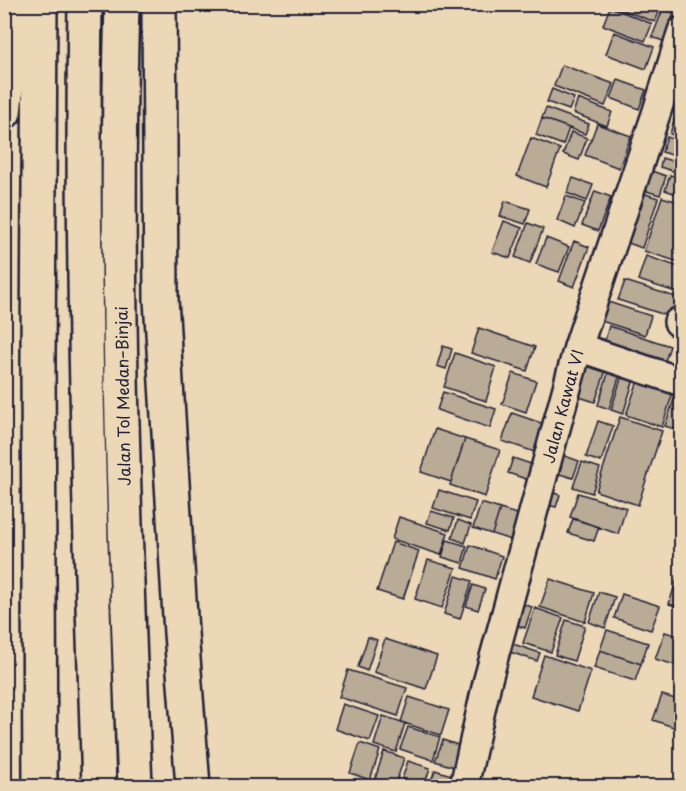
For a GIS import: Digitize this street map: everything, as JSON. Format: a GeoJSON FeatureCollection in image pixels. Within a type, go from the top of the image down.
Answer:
{"type":"FeatureCollection","features":[{"type":"Feature","properties":{"kind":"highway"},"geometry":{"type":"LineString","coordinates":[[4,112],[16,4]]}},
{"type":"Feature","properties":{"kind":"highway"},"geometry":{"type":"LineString","coordinates":[[40,4],[38,266],[40,786]]}},
{"type":"Feature","properties":{"kind":"highway"},"geometry":{"type":"LineString","coordinates":[[85,4],[83,132],[86,405],[99,786]]}},
{"type":"Feature","properties":{"kind":"highway","name":"Jalan Tol Medan–Binjai"},"geometry":{"type":"LineString","coordinates":[[122,4],[119,107],[119,304],[135,786]]}},
{"type":"Feature","properties":{"kind":"highway"},"geometry":{"type":"LineString","coordinates":[[159,4],[161,299],[181,633],[195,786]]}},
{"type":"Feature","properties":{"kind":"street","name":"Jalan Kawat VI"},"geometry":{"type":"LineString","coordinates":[[464,786],[487,683],[578,346],[657,111],[681,31]]}},
{"type":"Feature","properties":{"kind":"street"},"geometry":{"type":"LineString","coordinates":[[578,346],[681,382]]}},
{"type":"Feature","properties":{"kind":"building"},"geometry":{"type":"Polygon","coordinates":[[[613,4],[653,4],[661,7],[655,22],[612,6],[613,4]]]}},
{"type":"Feature","properties":{"kind":"building"},"geometry":{"type":"Polygon","coordinates":[[[610,7],[652,24],[645,41],[603,25],[610,7]]]}},
{"type":"Feature","properties":{"kind":"building"},"geometry":{"type":"Polygon","coordinates":[[[663,9],[674,13],[663,41],[652,37],[663,9]]]}},
{"type":"Feature","properties":{"kind":"building"},"geometry":{"type":"Polygon","coordinates":[[[614,32],[654,47],[646,69],[606,54],[614,32]]]}},
{"type":"Feature","properties":{"kind":"building"},"geometry":{"type":"Polygon","coordinates":[[[562,65],[614,84],[605,106],[554,86],[562,65]]]}},
{"type":"Feature","properties":{"kind":"building"},"geometry":{"type":"Polygon","coordinates":[[[618,80],[646,90],[639,109],[611,98],[618,80]]]}},
{"type":"Feature","properties":{"kind":"building"},"geometry":{"type":"Polygon","coordinates":[[[679,87],[682,88],[682,115],[672,112],[679,87]]]}},
{"type":"Feature","properties":{"kind":"building"},"geometry":{"type":"Polygon","coordinates":[[[552,89],[574,98],[569,110],[547,102],[552,89]]]}},
{"type":"Feature","properties":{"kind":"building"},"geometry":{"type":"Polygon","coordinates":[[[578,99],[612,112],[607,126],[573,113],[578,99]]]}},
{"type":"Feature","properties":{"kind":"building"},"geometry":{"type":"Polygon","coordinates":[[[546,108],[589,124],[585,134],[542,118],[546,108]]]}},
{"type":"Feature","properties":{"kind":"building"},"geometry":{"type":"Polygon","coordinates":[[[675,116],[682,118],[682,138],[670,134],[675,116]]]}},
{"type":"Feature","properties":{"kind":"building"},"geometry":{"type":"Polygon","coordinates":[[[542,118],[569,128],[563,145],[536,135],[542,118]]]}},
{"type":"Feature","properties":{"kind":"building"},"geometry":{"type":"Polygon","coordinates":[[[597,124],[631,136],[619,168],[585,155],[597,124]]]}},
{"type":"Feature","properties":{"kind":"building"},"geometry":{"type":"Polygon","coordinates":[[[571,132],[587,138],[579,160],[563,154],[571,132]]]}},
{"type":"Feature","properties":{"kind":"building"},"geometry":{"type":"Polygon","coordinates":[[[667,137],[682,142],[682,158],[662,152],[667,137]]]}},
{"type":"Feature","properties":{"kind":"building"},"geometry":{"type":"Polygon","coordinates":[[[531,138],[560,149],[546,187],[517,176],[531,138]]]}},
{"type":"Feature","properties":{"kind":"building"},"geometry":{"type":"Polygon","coordinates":[[[662,158],[682,164],[682,174],[660,167],[662,158]]]}},
{"type":"Feature","properties":{"kind":"building"},"geometry":{"type":"Polygon","coordinates":[[[643,168],[666,176],[660,195],[636,188],[643,168]]]}},
{"type":"Feature","properties":{"kind":"building"},"geometry":{"type":"Polygon","coordinates":[[[670,175],[682,178],[682,196],[665,190],[670,175]]]}},
{"type":"Feature","properties":{"kind":"building"},"geometry":{"type":"Polygon","coordinates":[[[573,178],[593,185],[587,201],[567,193],[573,178]]]}},
{"type":"Feature","properties":{"kind":"building"},"geometry":{"type":"Polygon","coordinates":[[[595,191],[611,197],[598,231],[582,225],[595,191]]]}},
{"type":"Feature","properties":{"kind":"building"},"geometry":{"type":"Polygon","coordinates":[[[636,191],[658,198],[642,248],[620,240],[636,191]]]}},
{"type":"Feature","properties":{"kind":"building"},"geometry":{"type":"Polygon","coordinates":[[[566,196],[585,203],[575,228],[557,220],[566,196]]]}},
{"type":"Feature","properties":{"kind":"building"},"geometry":{"type":"Polygon","coordinates":[[[662,197],[682,203],[682,263],[644,251],[662,197]]]}},
{"type":"Feature","properties":{"kind":"building"},"geometry":{"type":"Polygon","coordinates":[[[505,201],[530,209],[525,224],[500,216],[505,201]]]}},
{"type":"Feature","properties":{"kind":"building"},"geometry":{"type":"Polygon","coordinates":[[[504,221],[522,228],[510,258],[492,252],[504,221]]]}},
{"type":"Feature","properties":{"kind":"building"},"geometry":{"type":"Polygon","coordinates":[[[528,223],[543,229],[530,263],[515,257],[528,223]]]}},
{"type":"Feature","properties":{"kind":"building"},"geometry":{"type":"Polygon","coordinates":[[[546,238],[569,247],[559,272],[536,264],[546,238]]]}},
{"type":"Feature","properties":{"kind":"building"},"geometry":{"type":"Polygon","coordinates":[[[574,241],[589,247],[574,287],[559,281],[574,241]]]}},
{"type":"Feature","properties":{"kind":"building"},"geometry":{"type":"Polygon","coordinates":[[[646,256],[682,268],[682,294],[638,280],[646,256]]]}},
{"type":"Feature","properties":{"kind":"building"},"geometry":{"type":"Polygon","coordinates":[[[625,281],[682,299],[682,310],[678,319],[618,300],[625,281]]]}},
{"type":"Feature","properties":{"kind":"building"},"geometry":{"type":"Polygon","coordinates":[[[599,299],[651,316],[645,335],[592,318],[599,299]]]}},
{"type":"Feature","properties":{"kind":"building"},"geometry":{"type":"Polygon","coordinates":[[[609,326],[670,346],[662,370],[602,350],[609,326]]]}},
{"type":"Feature","properties":{"kind":"building"},"geometry":{"type":"Polygon","coordinates":[[[479,328],[535,347],[527,371],[471,353],[479,328]]]}},
{"type":"Feature","properties":{"kind":"building"},"geometry":{"type":"Polygon","coordinates":[[[682,331],[682,377],[668,372],[682,331]]]}},
{"type":"Feature","properties":{"kind":"building"},"geometry":{"type":"Polygon","coordinates":[[[443,346],[452,349],[446,369],[437,366],[443,346]]]}},
{"type":"Feature","properties":{"kind":"building"},"geometry":{"type":"Polygon","coordinates":[[[455,353],[496,367],[486,401],[444,387],[455,353]]]}},
{"type":"Feature","properties":{"kind":"building"},"geometry":{"type":"Polygon","coordinates":[[[581,359],[607,367],[595,402],[570,394],[581,359]]]}},
{"type":"Feature","properties":{"kind":"building"},"geometry":{"type":"Polygon","coordinates":[[[611,364],[622,368],[609,409],[598,405],[611,364]]]}},
{"type":"Feature","properties":{"kind":"building"},"geometry":{"type":"Polygon","coordinates":[[[624,369],[636,373],[623,414],[611,410],[624,369]]]}},
{"type":"Feature","properties":{"kind":"building"},"geometry":{"type":"Polygon","coordinates":[[[513,373],[536,381],[526,412],[502,404],[513,373]]]}},
{"type":"Feature","properties":{"kind":"building"},"geometry":{"type":"Polygon","coordinates":[[[640,375],[675,386],[662,427],[626,415],[640,375]]]}},
{"type":"Feature","properties":{"kind":"building"},"geometry":{"type":"Polygon","coordinates":[[[443,392],[496,409],[490,428],[437,410],[443,392]]]}},
{"type":"Feature","properties":{"kind":"building"},"geometry":{"type":"Polygon","coordinates":[[[676,393],[682,394],[681,431],[665,426],[676,393]]]}},
{"type":"Feature","properties":{"kind":"building"},"geometry":{"type":"Polygon","coordinates":[[[512,413],[544,424],[535,452],[502,441],[512,413]]]}},
{"type":"Feature","properties":{"kind":"building"},"geometry":{"type":"Polygon","coordinates":[[[620,417],[662,431],[638,505],[596,491],[620,417]]]}},
{"type":"Feature","properties":{"kind":"building"},"geometry":{"type":"Polygon","coordinates":[[[598,421],[613,426],[601,462],[586,457],[598,421]]]}},
{"type":"Feature","properties":{"kind":"building"},"geometry":{"type":"Polygon","coordinates":[[[435,429],[465,439],[451,482],[421,472],[435,429]]]}},
{"type":"Feature","properties":{"kind":"building"},"geometry":{"type":"Polygon","coordinates":[[[465,439],[500,450],[485,497],[450,485],[465,439]]]}},
{"type":"Feature","properties":{"kind":"building"},"geometry":{"type":"Polygon","coordinates":[[[559,454],[579,461],[573,478],[553,472],[559,454]]]}},
{"type":"Feature","properties":{"kind":"building"},"geometry":{"type":"Polygon","coordinates":[[[513,458],[534,465],[529,480],[508,473],[513,458]]]}},
{"type":"Feature","properties":{"kind":"building"},"geometry":{"type":"Polygon","coordinates":[[[582,462],[600,468],[592,493],[573,487],[582,462]]]}},
{"type":"Feature","properties":{"kind":"building"},"geometry":{"type":"Polygon","coordinates":[[[439,490],[476,502],[470,520],[433,508],[439,490]]]}},
{"type":"Feature","properties":{"kind":"building"},"geometry":{"type":"Polygon","coordinates":[[[548,491],[560,495],[556,507],[544,504],[548,491]]]}},
{"type":"Feature","properties":{"kind":"building"},"geometry":{"type":"Polygon","coordinates":[[[578,493],[626,508],[618,534],[570,517],[578,493]]]}},
{"type":"Feature","properties":{"kind":"building"},"geometry":{"type":"Polygon","coordinates":[[[481,503],[500,509],[492,534],[473,528],[481,503]]]}},
{"type":"Feature","properties":{"kind":"building"},"geometry":{"type":"Polygon","coordinates":[[[500,509],[520,515],[511,540],[492,534],[500,509]]]}},
{"type":"Feature","properties":{"kind":"building"},"geometry":{"type":"Polygon","coordinates":[[[431,511],[454,518],[450,530],[427,523],[431,511]]]}},
{"type":"Feature","properties":{"kind":"building"},"geometry":{"type":"Polygon","coordinates":[[[399,517],[448,533],[441,555],[392,539],[399,517]]]}},
{"type":"Feature","properties":{"kind":"building"},"geometry":{"type":"Polygon","coordinates":[[[573,519],[599,527],[594,541],[568,533],[573,519]]]}},
{"type":"Feature","properties":{"kind":"building"},"geometry":{"type":"Polygon","coordinates":[[[458,520],[471,525],[465,543],[452,538],[458,520]]]}},
{"type":"Feature","properties":{"kind":"building"},"geometry":{"type":"Polygon","coordinates":[[[447,540],[467,546],[462,563],[442,557],[447,540]]]}},
{"type":"Feature","properties":{"kind":"building"},"geometry":{"type":"Polygon","coordinates":[[[393,542],[419,551],[403,599],[377,591],[393,542]]]}},
{"type":"Feature","properties":{"kind":"building"},"geometry":{"type":"Polygon","coordinates":[[[470,545],[502,556],[495,579],[463,568],[470,545]]]}},
{"type":"Feature","properties":{"kind":"building"},"geometry":{"type":"Polygon","coordinates":[[[428,560],[456,568],[442,608],[415,599],[428,560]]]}},
{"type":"Feature","properties":{"kind":"building"},"geometry":{"type":"Polygon","coordinates":[[[679,572],[682,573],[682,608],[669,604],[679,572]]]}},
{"type":"Feature","properties":{"kind":"building"},"geometry":{"type":"Polygon","coordinates":[[[456,576],[472,581],[460,619],[444,614],[456,576]]]}},
{"type":"Feature","properties":{"kind":"building"},"geometry":{"type":"Polygon","coordinates":[[[550,579],[594,593],[585,622],[540,607],[550,579]]]}},
{"type":"Feature","properties":{"kind":"building"},"geometry":{"type":"Polygon","coordinates":[[[473,585],[485,589],[478,610],[466,606],[473,585]]]}},
{"type":"Feature","properties":{"kind":"building"},"geometry":{"type":"Polygon","coordinates":[[[599,592],[615,597],[605,628],[589,622],[599,592]]]}},
{"type":"Feature","properties":{"kind":"building"},"geometry":{"type":"Polygon","coordinates":[[[622,594],[660,606],[651,630],[614,618],[622,594]]]}},
{"type":"Feature","properties":{"kind":"building"},"geometry":{"type":"Polygon","coordinates":[[[516,602],[532,607],[525,628],[509,623],[516,602]]]}},
{"type":"Feature","properties":{"kind":"building"},"geometry":{"type":"Polygon","coordinates":[[[535,608],[563,618],[551,652],[523,643],[535,608]]]}},
{"type":"Feature","properties":{"kind":"building"},"geometry":{"type":"Polygon","coordinates":[[[566,620],[585,626],[574,661],[555,655],[566,620]]]}},
{"type":"Feature","properties":{"kind":"building"},"geometry":{"type":"Polygon","coordinates":[[[607,630],[648,643],[641,664],[600,650],[607,630]]]}},
{"type":"Feature","properties":{"kind":"building"},"geometry":{"type":"Polygon","coordinates":[[[665,632],[682,637],[682,667],[655,659],[665,632]]]}},
{"type":"Feature","properties":{"kind":"building"},"geometry":{"type":"Polygon","coordinates":[[[368,637],[377,640],[367,671],[358,667],[368,637]]]}},
{"type":"Feature","properties":{"kind":"building"},"geometry":{"type":"Polygon","coordinates":[[[385,639],[437,656],[426,689],[374,672],[385,639]]]}},
{"type":"Feature","properties":{"kind":"building"},"geometry":{"type":"Polygon","coordinates":[[[507,642],[540,653],[537,661],[504,650],[507,642]]]}},
{"type":"Feature","properties":{"kind":"building"},"geometry":{"type":"Polygon","coordinates":[[[600,650],[641,664],[635,681],[594,668],[600,650]]]}},
{"type":"Feature","properties":{"kind":"building"},"geometry":{"type":"Polygon","coordinates":[[[544,655],[591,671],[578,711],[531,696],[544,655]]]}},
{"type":"Feature","properties":{"kind":"building"},"geometry":{"type":"Polygon","coordinates":[[[348,670],[407,688],[398,716],[339,697],[348,670]]]}},
{"type":"Feature","properties":{"kind":"building"},"geometry":{"type":"Polygon","coordinates":[[[662,695],[682,701],[682,730],[653,720],[662,695]]]}},
{"type":"Feature","properties":{"kind":"building"},"geometry":{"type":"Polygon","coordinates":[[[409,697],[449,710],[441,735],[401,722],[409,697]]]}},
{"type":"Feature","properties":{"kind":"building"},"geometry":{"type":"Polygon","coordinates":[[[343,704],[379,716],[370,741],[335,729],[343,704]]]}},
{"type":"Feature","properties":{"kind":"building"},"geometry":{"type":"Polygon","coordinates":[[[383,716],[405,723],[396,752],[374,745],[383,716]]]}},
{"type":"Feature","properties":{"kind":"building"},"geometry":{"type":"Polygon","coordinates":[[[408,727],[440,737],[433,760],[400,749],[408,727]]]}},
{"type":"Feature","properties":{"kind":"building"},"geometry":{"type":"Polygon","coordinates":[[[443,740],[467,748],[460,769],[435,761],[443,740]]]}},
{"type":"Feature","properties":{"kind":"building"},"geometry":{"type":"Polygon","coordinates":[[[360,743],[380,750],[370,780],[350,773],[360,743]]]}},
{"type":"Feature","properties":{"kind":"building"},"geometry":{"type":"Polygon","coordinates":[[[384,751],[404,758],[395,786],[375,779],[384,751]]]}},
{"type":"Feature","properties":{"kind":"building"},"geometry":{"type":"Polygon","coordinates":[[[408,761],[430,768],[424,786],[400,785],[408,761]]]}},
{"type":"Feature","properties":{"kind":"building"},"geometry":{"type":"Polygon","coordinates":[[[435,770],[451,775],[447,786],[429,786],[435,770]]]}},
{"type":"Feature","properties":{"kind":"building"},"geometry":{"type":"Polygon","coordinates":[[[373,781],[388,786],[372,786],[373,781]]]}}]}
